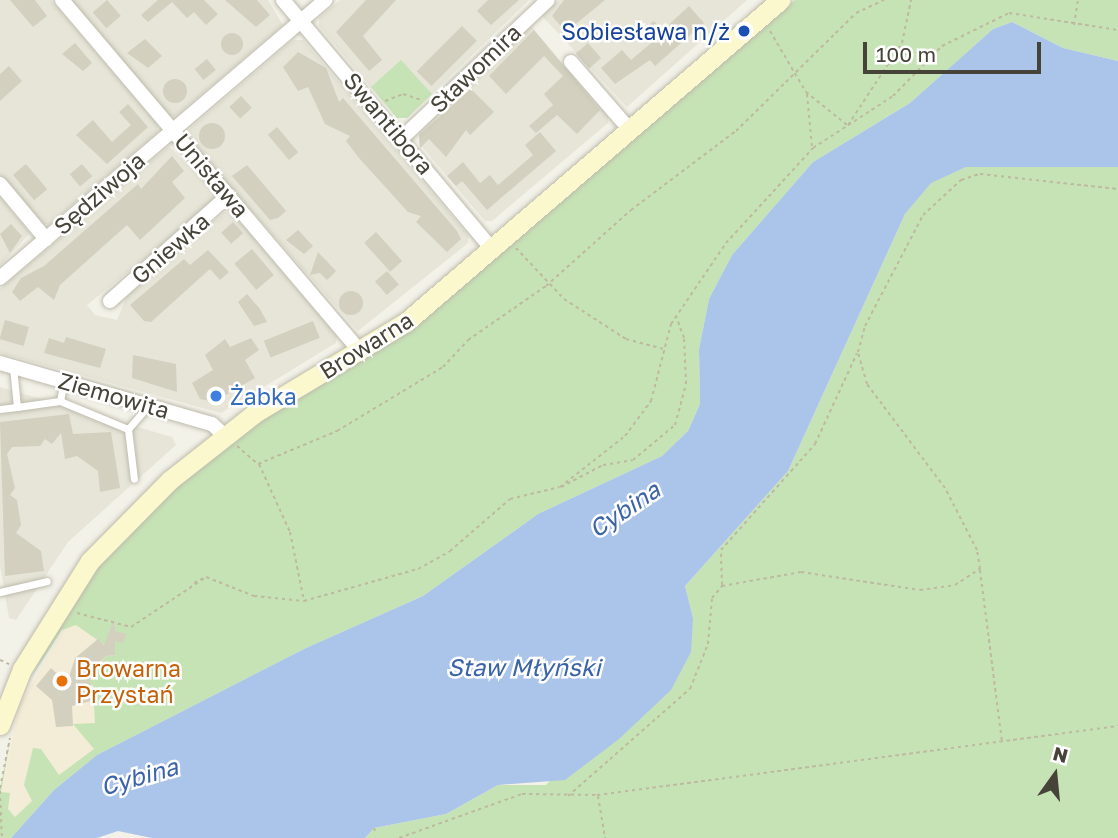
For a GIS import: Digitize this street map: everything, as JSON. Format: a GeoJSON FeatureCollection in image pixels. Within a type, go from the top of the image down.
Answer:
{"type":"FeatureCollection","features":[{"type":"Feature","properties":{"kind":"street","name":"Unisława"},"geometry":{"type":"LineString","coordinates":[[62,0],[360,352]]}},
{"type":"Feature","properties":{"kind":"street","name":"Swantibora"},"geometry":{"type":"LineString","coordinates":[[283,0],[499,242]]}},
{"type":"Feature","properties":{"kind":"street","name":"Sędziwoja"},"geometry":{"type":"LineString","coordinates":[[0,278],[326,0]]}},
{"type":"Feature","properties":{"kind":"street","name":"Sławomira"},"geometry":{"type":"LineString","coordinates":[[403,137],[548,0]]}},
{"type":"Feature","properties":{"kind":"street","name":"Browarna"},"geometry":{"type":"LineString","coordinates":[[0,725],[9,698],[97,552],[224,436],[406,322],[630,130],[768,7]]}},
{"type":"Feature","properties":{"kind":"street"},"geometry":{"type":"LineString","coordinates":[[572,62],[630,130]]}},
{"type":"Feature","properties":{"kind":"street"},"geometry":{"type":"LineString","coordinates":[[0,184],[46,239]]}},
{"type":"Feature","properties":{"kind":"street","name":"Gniewka"},"geometry":{"type":"LineString","coordinates":[[110,301],[229,195]]}},
{"type":"Feature","properties":{"kind":"street","name":"Ziemowita"},"geometry":{"type":"LineString","coordinates":[[6,365],[212,424],[224,436]]}},
{"type":"Feature","properties":{"kind":"lane"},"geometry":{"type":"LineString","coordinates":[[6,365],[17,407]]}},
{"type":"Feature","properties":{"kind":"lane"},"geometry":{"type":"LineString","coordinates":[[60,401],[64,381]]}},
{"type":"Feature","properties":{"kind":"lane"},"geometry":{"type":"LineString","coordinates":[[0,410],[60,401],[128,429]]}},
{"type":"Feature","properties":{"kind":"lane"},"geometry":{"type":"LineString","coordinates":[[134,479],[128,429],[149,405]]}},
{"type":"Feature","properties":{"kind":"lane"},"geometry":{"type":"LineString","coordinates":[[0,592],[47,581]]}},
{"type":"Feature","properties":{"kind":"path"},"geometry":{"type":"LineString","coordinates":[[258,464],[337,431],[422,381],[487,325],[546,286],[631,210],[736,131],[795,69],[856,13],[884,0]]}},
{"type":"Feature","properties":{"kind":"path"},"geometry":{"type":"LineString","coordinates":[[848,126],[902,43],[911,0]]}},
{"type":"Feature","properties":{"kind":"path"},"geometry":{"type":"LineString","coordinates":[[1074,26],[1078,0]]}},
{"type":"Feature","properties":{"kind":"path"},"geometry":{"type":"LineString","coordinates":[[768,7],[806,92],[813,148]]}},
{"type":"Feature","properties":{"kind":"path"},"geometry":{"type":"LineString","coordinates":[[560,487],[625,436],[651,401],[663,349],[676,316],[726,243],[813,148],[893,96],[942,46],[994,16],[1118,30]]}},
{"type":"Feature","properties":{"kind":"path"},"geometry":{"type":"LineString","coordinates":[[806,92],[848,126]]}},
{"type":"Feature","properties":{"kind":"path"},"geometry":{"type":"LineString","coordinates":[[384,102],[403,94],[423,102]]}},
{"type":"Feature","properties":{"kind":"path"},"geometry":{"type":"LineString","coordinates":[[722,586],[721,550],[815,444],[858,352],[864,326],[923,215],[961,180],[980,174],[1118,189]]}},
{"type":"Feature","properties":{"kind":"path"},"geometry":{"type":"LineString","coordinates":[[499,242],[546,286],[626,339],[663,349]]}},
{"type":"Feature","properties":{"kind":"path"},"geometry":{"type":"LineString","coordinates":[[68,617],[79,613],[119,626],[141,625],[206,577],[254,596],[304,601],[418,569],[450,551],[510,499],[560,487],[603,465],[633,460],[675,425],[686,384],[684,338],[676,316]]}},
{"type":"Feature","properties":{"kind":"path"},"geometry":{"type":"LineString","coordinates":[[858,352],[886,417],[945,488],[980,569],[1002,741]]}},
{"type":"Feature","properties":{"kind":"path"},"geometry":{"type":"LineString","coordinates":[[224,436],[258,464],[290,532],[304,601]]}},
{"type":"Feature","properties":{"kind":"path"},"geometry":{"type":"LineString","coordinates":[[568,796],[690,690],[708,644],[712,598],[722,586],[801,572],[920,590],[955,585],[980,569]]}},
{"type":"Feature","properties":{"kind":"path"},"geometry":{"type":"LineString","coordinates":[[399,838],[506,797],[597,795],[1118,726]]}},
{"type":"Feature","properties":{"kind":"path"},"geometry":{"type":"LineString","coordinates":[[0,789],[2,838]]}},
{"type":"Feature","properties":{"kind":"path"},"geometry":{"type":"LineString","coordinates":[[597,795],[606,838]]}},
{"type":"Feature","properties":{"kind":"shaded area"},"geometry":{"type":"Polygon","coordinates":[[[0,0],[51,0],[158,125],[157,133],[49,224],[42,224],[0,175],[0,0]]]}},
{"type":"Feature","properties":{"kind":"shaded area"},"geometry":{"type":"Polygon","coordinates":[[[70,0],[268,0],[283,25],[176,116],[168,116],[70,0]]]}},
{"type":"Feature","properties":{"kind":"shaded area"},"geometry":{"type":"Polygon","coordinates":[[[340,0],[529,0],[407,118],[397,118],[319,26],[319,18],[340,0]]]}},
{"type":"Feature","properties":{"kind":"shaded area"},"geometry":{"type":"Polygon","coordinates":[[[559,0],[747,0],[627,107],[541,15],[559,0]]]}},
{"type":"Feature","properties":{"kind":"shaded area"},"geometry":{"type":"Polygon","coordinates":[[[530,25],[608,116],[608,123],[492,221],[485,221],[419,143],[419,133],[530,25]]]}},
{"type":"Feature","properties":{"kind":"shaded area"},"geometry":{"type":"Polygon","coordinates":[[[293,40],[303,40],[468,235],[468,243],[358,331],[187,138],[188,130],[293,40]]]}},
{"type":"Feature","properties":{"kind":"shaded area"},"geometry":{"type":"Polygon","coordinates":[[[169,146],[216,194],[216,201],[87,305],[95,315],[117,320],[127,296],[225,212],[232,213],[337,336],[336,343],[221,413],[0,353],[0,289],[169,146]]]}},
{"type":"Feature","properties":{"kind":"shaded area"},"geometry":{"type":"Polygon","coordinates":[[[0,197],[30,233],[0,266],[0,197]]]}},
{"type":"Feature","properties":{"kind":"shaded area"},"geometry":{"type":"Polygon","coordinates":[[[0,387],[172,437],[176,445],[68,542],[16,620],[9,618],[0,565],[0,387]]]}},
{"type":"Feature","properties":{"kind":"shaded area"},"geometry":{"type":"Polygon","coordinates":[[[289,605],[16,819],[8,809],[1,792],[19,706],[70,619],[289,605]]]}},
{"type":"Feature","properties":{"kind":"green space"},"geometry":{"type":"Polygon","coordinates":[[[795,0],[1118,0],[1118,61],[1063,48],[1012,22],[993,29],[910,103],[813,162],[732,255],[709,299],[699,349],[700,404],[688,431],[662,456],[538,514],[423,596],[306,648],[97,755],[54,790],[11,838],[0,838],[0,788],[12,731],[1,792],[10,793],[8,809],[15,817],[32,801],[24,785],[33,748],[41,749],[59,775],[94,749],[73,724],[95,723],[93,685],[84,685],[106,656],[115,655],[115,645],[106,646],[76,625],[62,630],[31,678],[57,626],[116,539],[226,441],[351,368],[795,0]]]}},
{"type":"Feature","properties":{"kind":"green space"},"geometry":{"type":"Polygon","coordinates":[[[401,60],[432,94],[407,118],[397,118],[371,87],[401,60]]]}},
{"type":"Feature","properties":{"kind":"green space"},"geometry":{"type":"Polygon","coordinates":[[[966,167],[1118,167],[1118,838],[365,838],[374,828],[446,814],[498,785],[546,785],[693,618],[685,586],[788,471],[905,214],[931,182],[966,167]]]}},
{"type":"Feature","properties":{"kind":"water","name":"Staw Młyński"},"geometry":{"type":"Polygon","coordinates":[[[1012,22],[1063,48],[1118,61],[1118,167],[966,167],[931,183],[905,214],[788,471],[685,586],[693,618],[691,652],[671,690],[619,739],[565,780],[498,785],[446,814],[374,828],[365,838],[152,838],[118,831],[97,838],[11,838],[54,790],[97,755],[306,648],[423,596],[538,514],[662,456],[688,431],[700,404],[699,349],[709,299],[732,255],[813,162],[910,103],[993,29],[1012,22]]]}},
{"type":"Feature","properties":{"kind":"building"},"geometry":{"type":"Polygon","coordinates":[[[10,0],[35,0],[47,16],[33,27],[10,0]]]}},
{"type":"Feature","properties":{"kind":"building"},"geometry":{"type":"Polygon","coordinates":[[[107,0],[121,16],[106,28],[93,12],[107,0]]]}},
{"type":"Feature","properties":{"kind":"building"},"geometry":{"type":"Polygon","coordinates":[[[158,0],[204,0],[218,14],[206,25],[194,12],[187,18],[172,2],[148,22],[141,15],[158,0]]]}},
{"type":"Feature","properties":{"kind":"building"},"geometry":{"type":"Polygon","coordinates":[[[225,0],[257,0],[270,15],[256,27],[225,0]]]}},
{"type":"Feature","properties":{"kind":"building"},"geometry":{"type":"Polygon","coordinates":[[[366,0],[396,0],[363,36],[382,60],[369,71],[336,32],[366,0]]]}},
{"type":"Feature","properties":{"kind":"building"},"geometry":{"type":"Polygon","coordinates":[[[488,0],[519,0],[491,25],[477,11],[488,0]]]}},
{"type":"Feature","properties":{"kind":"building"},"geometry":{"type":"Polygon","coordinates":[[[564,0],[605,0],[566,32],[552,16],[564,0]]]}},
{"type":"Feature","properties":{"kind":"building"},"geometry":{"type":"Polygon","coordinates":[[[689,6],[704,23],[655,66],[650,60],[615,84],[601,68],[622,50],[631,60],[656,39],[646,27],[654,21],[663,30],[689,6]]]}},
{"type":"Feature","properties":{"kind":"building"},"geometry":{"type":"Polygon","coordinates":[[[462,26],[477,41],[432,86],[417,71],[462,26]]]}},
{"type":"Feature","properties":{"kind":"building"},"geometry":{"type":"Polygon","coordinates":[[[534,30],[600,110],[577,134],[557,115],[536,133],[529,126],[553,105],[544,94],[563,76],[544,56],[506,94],[489,76],[534,30]]]}},
{"type":"Feature","properties":{"kind":"building"},"geometry":{"type":"Polygon","coordinates":[[[232,33],[240,36],[243,44],[240,52],[232,55],[224,52],[221,44],[224,36],[232,33]]]}},
{"type":"Feature","properties":{"kind":"building"},"geometry":{"type":"Polygon","coordinates":[[[145,39],[162,56],[148,68],[127,53],[145,39]]]}},
{"type":"Feature","properties":{"kind":"building"},"geometry":{"type":"Polygon","coordinates":[[[75,43],[92,63],[83,71],[62,54],[75,43]]]}},
{"type":"Feature","properties":{"kind":"building"},"geometry":{"type":"Polygon","coordinates":[[[588,43],[601,58],[589,69],[576,53],[588,43]]]}},
{"type":"Feature","properties":{"kind":"building"},"geometry":{"type":"Polygon","coordinates":[[[298,52],[326,68],[339,102],[343,98],[457,231],[461,239],[447,252],[416,222],[421,216],[408,212],[359,158],[346,141],[350,136],[325,124],[308,87],[298,91],[283,67],[298,52]]]}},
{"type":"Feature","properties":{"kind":"building"},"geometry":{"type":"Polygon","coordinates":[[[207,59],[216,70],[203,80],[195,69],[207,59]]]}},
{"type":"Feature","properties":{"kind":"building"},"geometry":{"type":"Polygon","coordinates":[[[9,66],[22,81],[0,101],[0,74],[9,66]]]}},
{"type":"Feature","properties":{"kind":"building"},"geometry":{"type":"Polygon","coordinates":[[[175,79],[183,83],[187,91],[183,99],[175,103],[167,99],[163,91],[167,83],[175,79]]]}},
{"type":"Feature","properties":{"kind":"building"},"geometry":{"type":"Polygon","coordinates":[[[471,89],[494,112],[470,135],[466,130],[446,157],[429,139],[420,148],[419,135],[471,89]]]}},
{"type":"Feature","properties":{"kind":"building"},"geometry":{"type":"Polygon","coordinates":[[[241,96],[252,108],[240,119],[229,107],[241,96]]]}},
{"type":"Feature","properties":{"kind":"building"},"geometry":{"type":"Polygon","coordinates":[[[128,104],[148,127],[107,164],[76,135],[93,120],[112,142],[131,125],[119,112],[128,104]]]}},
{"type":"Feature","properties":{"kind":"building"},"geometry":{"type":"Polygon","coordinates":[[[212,123],[221,127],[225,136],[221,145],[212,149],[203,145],[199,136],[203,127],[212,123]]]}},
{"type":"Feature","properties":{"kind":"building"},"geometry":{"type":"Polygon","coordinates":[[[277,127],[298,152],[289,160],[268,135],[277,127]]]}},
{"type":"Feature","properties":{"kind":"building"},"geometry":{"type":"Polygon","coordinates":[[[540,132],[556,151],[487,210],[462,181],[456,186],[447,176],[463,162],[480,183],[490,175],[498,185],[533,155],[525,145],[540,132]]]}},
{"type":"Feature","properties":{"kind":"building"},"geometry":{"type":"Polygon","coordinates":[[[172,156],[184,171],[172,182],[185,198],[140,240],[127,225],[60,285],[54,300],[38,287],[20,301],[12,292],[21,278],[44,266],[138,184],[141,189],[172,156]]]}},
{"type":"Feature","properties":{"kind":"building"},"geometry":{"type":"Polygon","coordinates":[[[26,164],[47,189],[34,200],[13,175],[26,164]]]}},
{"type":"Feature","properties":{"kind":"building"},"geometry":{"type":"Polygon","coordinates":[[[82,164],[92,176],[80,187],[70,174],[82,164]]]}},
{"type":"Feature","properties":{"kind":"building"},"geometry":{"type":"Polygon","coordinates":[[[247,165],[286,211],[278,218],[270,220],[232,176],[247,165]]]}},
{"type":"Feature","properties":{"kind":"building"},"geometry":{"type":"Polygon","coordinates":[[[233,222],[243,233],[231,244],[221,233],[233,222]]]}},
{"type":"Feature","properties":{"kind":"building"},"geometry":{"type":"Polygon","coordinates":[[[11,224],[22,236],[10,253],[0,234],[11,224]]]}},
{"type":"Feature","properties":{"kind":"building"},"geometry":{"type":"Polygon","coordinates":[[[298,230],[313,246],[304,254],[286,240],[298,230]]]}},
{"type":"Feature","properties":{"kind":"building"},"geometry":{"type":"Polygon","coordinates":[[[376,232],[402,261],[390,272],[364,243],[376,232]]]}},
{"type":"Feature","properties":{"kind":"building"},"geometry":{"type":"Polygon","coordinates":[[[252,249],[274,275],[256,290],[234,264],[252,249]]]}},
{"type":"Feature","properties":{"kind":"building"},"geometry":{"type":"Polygon","coordinates":[[[208,250],[229,272],[220,280],[210,269],[151,322],[144,321],[130,305],[184,259],[190,265],[208,250]]]}},
{"type":"Feature","properties":{"kind":"building"},"geometry":{"type":"Polygon","coordinates":[[[318,252],[336,271],[327,280],[320,273],[310,275],[318,252]]]}},
{"type":"Feature","properties":{"kind":"building"},"geometry":{"type":"Polygon","coordinates":[[[387,271],[399,285],[387,295],[375,281],[387,271]]]}},
{"type":"Feature","properties":{"kind":"building"},"geometry":{"type":"Polygon","coordinates":[[[351,291],[360,294],[363,303],[360,312],[351,315],[342,312],[339,303],[342,294],[351,291]]]}},
{"type":"Feature","properties":{"kind":"building"},"geometry":{"type":"Polygon","coordinates":[[[247,294],[267,322],[254,326],[238,302],[247,294]]]}},
{"type":"Feature","properties":{"kind":"building"},"geometry":{"type":"Polygon","coordinates":[[[5,320],[29,327],[24,346],[0,339],[5,320]]]}},
{"type":"Feature","properties":{"kind":"building"},"geometry":{"type":"Polygon","coordinates":[[[313,321],[320,338],[271,358],[264,341],[313,321]]]}},
{"type":"Feature","properties":{"kind":"building"},"geometry":{"type":"Polygon","coordinates":[[[66,337],[106,349],[100,368],[44,353],[49,338],[64,343],[66,337]]]}},
{"type":"Feature","properties":{"kind":"building"},"geometry":{"type":"Polygon","coordinates":[[[251,338],[259,350],[245,360],[255,378],[214,402],[200,399],[192,383],[213,370],[205,355],[225,339],[230,347],[251,338]]]}},
{"type":"Feature","properties":{"kind":"building"},"geometry":{"type":"Polygon","coordinates":[[[133,355],[176,364],[177,392],[132,378],[133,355]]]}},
{"type":"Feature","properties":{"kind":"building"},"geometry":{"type":"Polygon","coordinates":[[[69,414],[73,434],[111,432],[120,488],[100,492],[98,471],[77,456],[65,459],[61,433],[52,444],[45,439],[40,446],[12,447],[7,454],[15,488],[10,495],[17,500],[21,525],[16,533],[41,551],[44,571],[5,576],[0,422],[69,414]]]}},
{"type":"Feature","properties":{"kind":"building","name":"Browarna Przystań"},"geometry":{"type":"Polygon","coordinates":[[[114,619],[115,631],[126,634],[123,643],[115,641],[115,655],[106,656],[90,673],[91,701],[72,706],[73,726],[56,727],[52,700],[36,686],[51,668],[67,683],[75,658],[98,639],[104,645],[114,619]]]}},
{"type":"Feature","properties":{"kind":"place","name":"Sobiesława n/ż"},"geometry":{"type":"Point","coordinates":[744,31]}},
{"type":"Feature","properties":{"kind":"place","name":"Żabka"},"geometry":{"type":"Point","coordinates":[216,396]}},
{"type":"Feature","properties":{"kind":"place","name":"Browarna Przystań"},"geometry":{"type":"Point","coordinates":[62,681]}},
{"type":"Feature","properties":{"kind":"water label","name":"Cybina"},"geometry":{"type":"Point","coordinates":[624,509]}},
{"type":"Feature","properties":{"kind":"water label","name":"Cybina"},"geometry":{"type":"Point","coordinates":[139,776]}}]}
